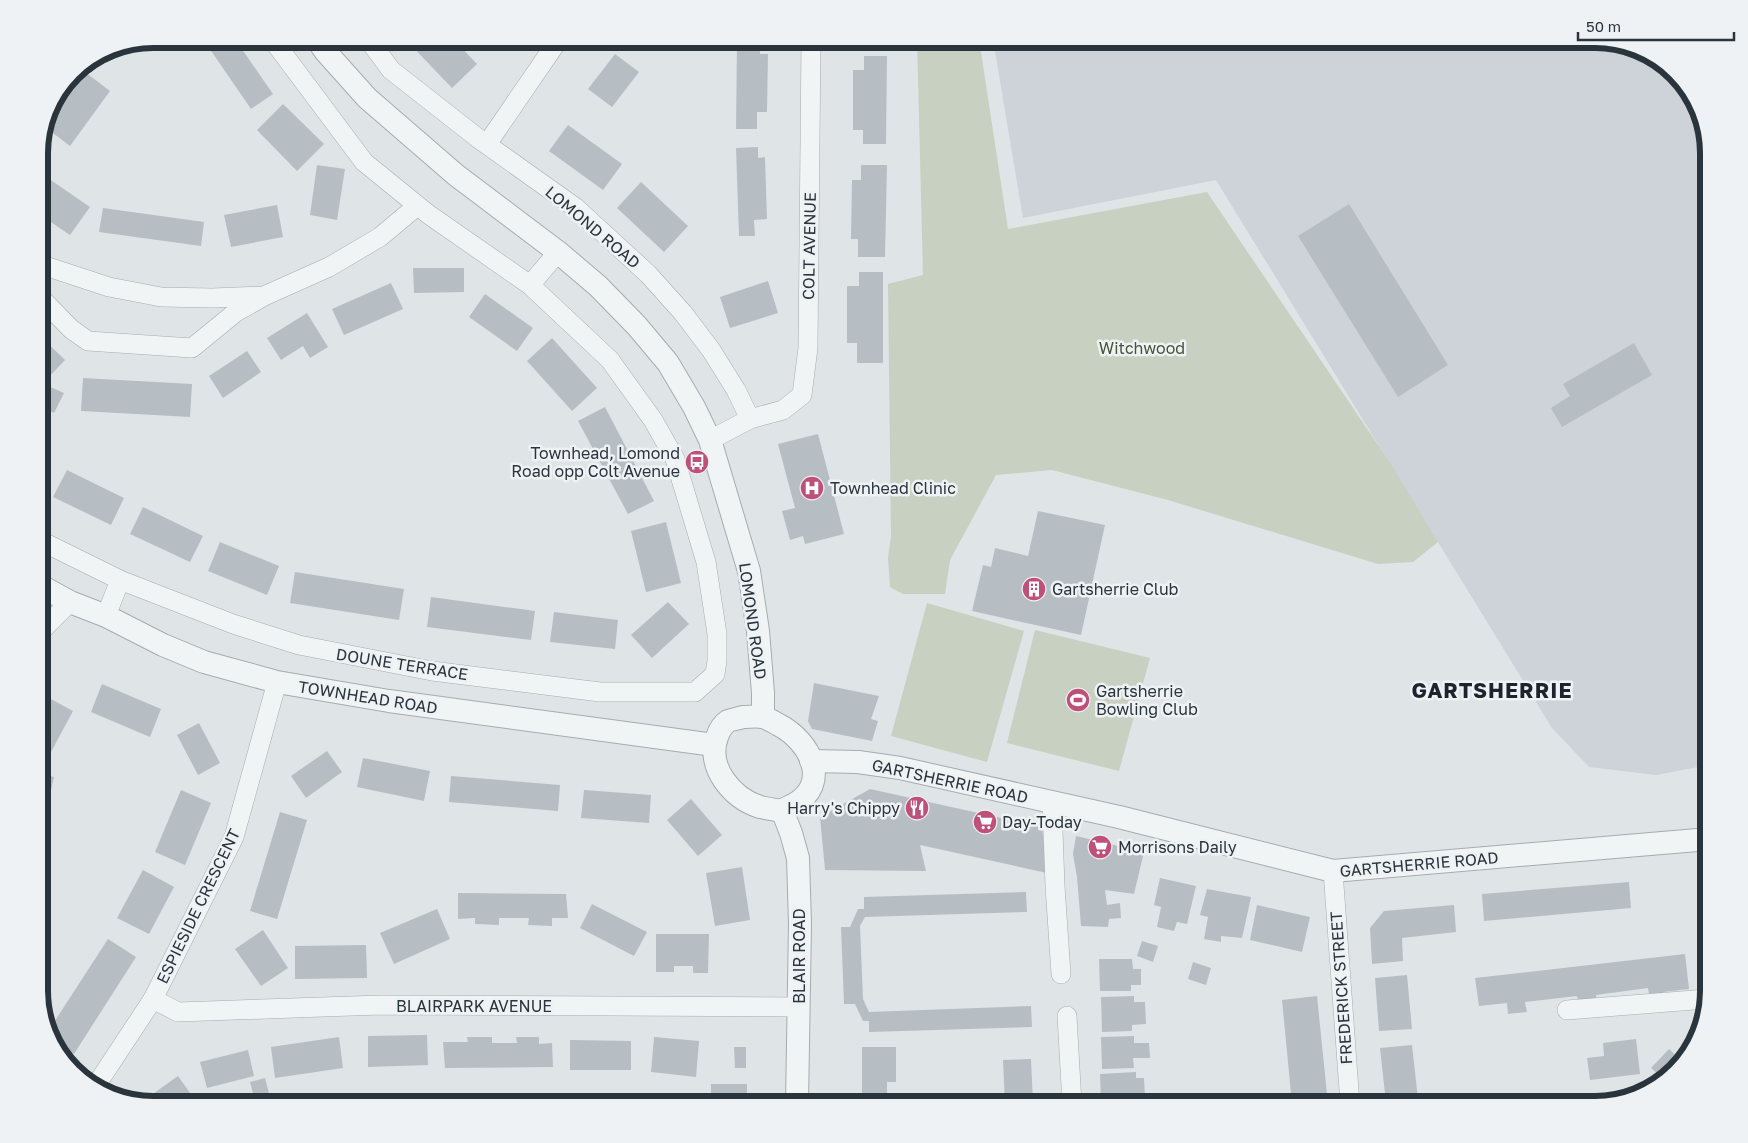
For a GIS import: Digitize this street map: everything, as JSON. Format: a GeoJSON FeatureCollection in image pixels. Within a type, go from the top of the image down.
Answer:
{"type":"FeatureCollection","features":[{"type":"Feature","properties":{"kind":"street"},"geometry":{"type":"LineString","coordinates":[[279,48],[364,162],[417,206],[530,285],[558,252]]}},
{"type":"Feature","properties":{"kind":"street","name":"LOMOND ROAD"},"geometry":{"type":"LineString","coordinates":[[323,48],[367,98],[456,175],[558,252],[598,286],[637,326],[668,363],[694,407],[710,440],[749,571],[758,630],[763,717]]}},
{"type":"Feature","properties":{"kind":"street","name":"LOMOND ROAD"},"geometry":{"type":"LineString","coordinates":[[375,48],[391,70],[487,144],[576,208],[648,274],[684,314],[711,350],[736,390],[750,419]]}},
{"type":"Feature","properties":{"kind":"street"},"geometry":{"type":"LineString","coordinates":[[487,144],[553,48]]}},
{"type":"Feature","properties":{"kind":"street","name":"COLT AVENUE"},"geometry":{"type":"LineString","coordinates":[[750,419],[783,410],[802,395],[808,348],[811,48]]}},
{"type":"Feature","properties":{"kind":"street"},"geometry":{"type":"LineString","coordinates":[[48,305],[71,329],[88,341],[192,348],[236,312],[264,296],[329,267],[380,237],[417,206]]}},
{"type":"Feature","properties":{"kind":"street"},"geometry":{"type":"LineString","coordinates":[[48,267],[108,287],[161,297],[264,296]]}},
{"type":"Feature","properties":{"kind":"street","name":"DOUNE TERRACE"},"geometry":{"type":"LineString","coordinates":[[48,544],[120,580],[233,624],[299,646],[432,670],[600,692],[695,692],[715,674],[717,634],[706,562],[675,460],[653,420],[610,360],[530,285]]}},
{"type":"Feature","properties":{"kind":"street"},"geometry":{"type":"LineString","coordinates":[[710,440],[750,419]]}},
{"type":"Feature","properties":{"kind":"street"},"geometry":{"type":"LineString","coordinates":[[106,616],[120,580]]}},
{"type":"Feature","properties":{"kind":"street","name":"TOWNHEAD ROAD"},"geometry":{"type":"LineString","coordinates":[[48,590],[70,602],[106,616],[163,645],[204,662],[277,682],[389,702],[714,745]]}},
{"type":"Feature","properties":{"kind":"street"},"geometry":{"type":"LineString","coordinates":[[48,624],[70,602]]}},
{"type":"Feature","properties":{"kind":"street","name":"ESPIESIDE CRESCENT"},"geometry":{"type":"LineString","coordinates":[[99,1081],[153,999],[234,837],[277,682]]}},
{"type":"Feature","properties":{"kind":"street"},"geometry":{"type":"LineString","coordinates":[[763,717],[788,730],[800,739],[807,749],[814,770],[809,791],[803,798],[782,810],[758,806],[739,797],[728,787],[721,775],[715,760],[714,745],[720,730],[728,721],[763,717]]}},
{"type":"Feature","properties":{"kind":"street","name":"GARTSHERRIE ROAD"},"geometry":{"type":"LineString","coordinates":[[811,761],[858,762],[900,768],[1119,817],[1333,871],[1700,840]]}},
{"type":"Feature","properties":{"kind":"street"},"geometry":{"type":"LineString","coordinates":[[1052,803],[1061,974]]}},
{"type":"Feature","properties":{"kind":"street","name":"BLAIR ROAD"},"geometry":{"type":"LineString","coordinates":[[782,810],[791,832],[798,858],[798,1096]]}},
{"type":"Feature","properties":{"kind":"street","name":"FREDERICK STREET"},"geometry":{"type":"LineString","coordinates":[[1333,871],[1349,1096]]}},
{"type":"Feature","properties":{"kind":"street","name":"BLAIRPARK AVENUE"},"geometry":{"type":"LineString","coordinates":[[153,999],[178,1012],[381,1005],[799,1008]]}},
{"type":"Feature","properties":{"kind":"street"},"geometry":{"type":"LineString","coordinates":[[1566,1010],[1700,1000]]}},
{"type":"Feature","properties":{"kind":"street"},"geometry":{"type":"LineString","coordinates":[[1067,1016],[1072,1096]]}},
{"type":"Feature","properties":{"kind":"shaded area"},"geometry":{"type":"Polygon","coordinates":[[[995,48],[1603,48],[1629,53],[1654,65],[1683,94],[1695,119],[1700,139],[1700,767],[1656,775],[1589,767],[1552,728],[1216,180],[1023,218],[995,48]]]}},
{"type":"Feature","properties":{"kind":"green space","name":"Witchwood"},"geometry":{"type":"Polygon","coordinates":[[[917,48],[980,48],[1008,229],[1207,192],[1391,464],[1438,542],[1413,562],[1378,564],[1168,500],[1052,470],[996,475],[950,560],[945,594],[903,594],[890,587],[888,558],[891,536],[888,284],[923,275],[917,48]]]}},
{"type":"Feature","properties":{"kind":"green space"},"geometry":{"type":"Polygon","coordinates":[[[927,603],[1024,631],[987,762],[891,736],[927,603]]]}},
{"type":"Feature","properties":{"kind":"green space","name":"Gartsherrie Bowling Club"},"geometry":{"type":"Polygon","coordinates":[[[1035,630],[1150,658],[1119,771],[1007,743],[1035,630]]]}},
{"type":"Feature","properties":{"kind":"building"},"geometry":{"type":"Polygon","coordinates":[[[209,48],[241,48],[273,94],[251,109],[209,48]]]}},
{"type":"Feature","properties":{"kind":"building"},"geometry":{"type":"Polygon","coordinates":[[[414,48],[462,48],[477,64],[452,88],[414,48]]]}},
{"type":"Feature","properties":{"kind":"building"},"geometry":{"type":"Polygon","coordinates":[[[737,48],[760,48],[760,54],[768,54],[767,112],[757,112],[757,129],[736,129],[737,48]]]}},
{"type":"Feature","properties":{"kind":"building"},"geometry":{"type":"Polygon","coordinates":[[[615,54],[639,72],[612,107],[588,89],[615,54]]]}},
{"type":"Feature","properties":{"kind":"building"},"geometry":{"type":"Polygon","coordinates":[[[864,56],[887,56],[886,144],[863,144],[863,130],[853,130],[853,70],[864,70],[864,56]]]}},
{"type":"Feature","properties":{"kind":"building"},"geometry":{"type":"Polygon","coordinates":[[[85,72],[110,91],[70,146],[50,131],[54,114],[85,72]]]}},
{"type":"Feature","properties":{"kind":"building"},"geometry":{"type":"Polygon","coordinates":[[[283,104],[324,144],[297,171],[257,130],[283,104]]]}},
{"type":"Feature","properties":{"kind":"building"},"geometry":{"type":"Polygon","coordinates":[[[568,125],[622,164],[603,190],[549,151],[568,125]]]}},
{"type":"Feature","properties":{"kind":"building"},"geometry":{"type":"Polygon","coordinates":[[[758,147],[758,158],[765,157],[767,219],[754,220],[755,236],[739,236],[736,148],[758,147]]]}},
{"type":"Feature","properties":{"kind":"building"},"geometry":{"type":"Polygon","coordinates":[[[317,165],[345,169],[337,220],[310,215],[317,165]]]}},
{"type":"Feature","properties":{"kind":"building"},"geometry":{"type":"Polygon","coordinates":[[[861,165],[887,165],[885,257],[858,257],[858,239],[851,239],[852,180],[861,180],[861,165]]]}},
{"type":"Feature","properties":{"kind":"building"},"geometry":{"type":"Polygon","coordinates":[[[48,178],[90,207],[70,235],[48,220],[48,178]]]}},
{"type":"Feature","properties":{"kind":"building"},"geometry":{"type":"Polygon","coordinates":[[[641,182],[688,226],[664,252],[617,208],[641,182]]]}},
{"type":"Feature","properties":{"kind":"building"},"geometry":{"type":"Polygon","coordinates":[[[1349,204],[1448,365],[1398,397],[1298,236],[1349,204]]]}},
{"type":"Feature","properties":{"kind":"building"},"geometry":{"type":"Polygon","coordinates":[[[277,205],[283,237],[231,247],[224,215],[277,205]]]}},
{"type":"Feature","properties":{"kind":"building"},"geometry":{"type":"Polygon","coordinates":[[[103,208],[204,222],[201,246],[99,232],[103,208]]]}},
{"type":"Feature","properties":{"kind":"building"},"geometry":{"type":"Polygon","coordinates":[[[413,268],[464,268],[464,292],[414,293],[413,268]]]}},
{"type":"Feature","properties":{"kind":"building"},"geometry":{"type":"Polygon","coordinates":[[[859,272],[883,272],[883,363],[857,363],[857,343],[847,343],[847,286],[859,286],[859,272]]]}},
{"type":"Feature","properties":{"kind":"building"},"geometry":{"type":"Polygon","coordinates":[[[768,281],[778,313],[730,328],[720,297],[768,281]]]}},
{"type":"Feature","properties":{"kind":"building"},"geometry":{"type":"Polygon","coordinates":[[[391,283],[403,309],[344,335],[332,309],[391,283]]]}},
{"type":"Feature","properties":{"kind":"building"},"geometry":{"type":"Polygon","coordinates":[[[485,294],[533,328],[517,351],[469,317],[485,294]]]}},
{"type":"Feature","properties":{"kind":"building"},"geometry":{"type":"Polygon","coordinates":[[[307,313],[328,347],[310,358],[303,346],[281,360],[267,338],[307,313]]]}},
{"type":"Feature","properties":{"kind":"building"},"geometry":{"type":"Polygon","coordinates":[[[552,338],[597,388],[572,411],[527,361],[552,338]]]}},
{"type":"Feature","properties":{"kind":"building"},"geometry":{"type":"Polygon","coordinates":[[[1634,343],[1652,375],[1562,427],[1551,408],[1570,396],[1563,384],[1634,343]]]}},
{"type":"Feature","properties":{"kind":"building"},"geometry":{"type":"Polygon","coordinates":[[[48,344],[65,360],[48,378],[48,344]]]}},
{"type":"Feature","properties":{"kind":"building"},"geometry":{"type":"Polygon","coordinates":[[[247,351],[261,372],[223,398],[209,376],[247,351]]]}},
{"type":"Feature","properties":{"kind":"building"},"geometry":{"type":"Polygon","coordinates":[[[83,378],[192,384],[190,417],[81,411],[83,378]]]}},
{"type":"Feature","properties":{"kind":"building"},"geometry":{"type":"Polygon","coordinates":[[[48,386],[64,393],[54,413],[48,410],[48,386]]]}},
{"type":"Feature","properties":{"kind":"building"},"geometry":{"type":"Polygon","coordinates":[[[605,407],[654,501],[628,514],[578,421],[605,407]]]}},
{"type":"Feature","properties":{"kind":"building"},"geometry":{"type":"Polygon","coordinates":[[[818,434],[844,534],[805,544],[803,536],[790,540],[782,511],[795,508],[778,444],[818,434]]]}},
{"type":"Feature","properties":{"kind":"building"},"geometry":{"type":"Polygon","coordinates":[[[67,470],[124,498],[111,525],[53,497],[67,470]]]}},
{"type":"Feature","properties":{"kind":"building"},"geometry":{"type":"Polygon","coordinates":[[[143,507],[203,536],[190,562],[130,534],[143,507]]]}},
{"type":"Feature","properties":{"kind":"building","name":"Gartsherrie Club"},"geometry":{"type":"Polygon","coordinates":[[[1038,511],[1105,525],[1081,635],[972,611],[983,565],[991,567],[995,548],[1028,556],[1038,511]]]}},
{"type":"Feature","properties":{"kind":"building"},"geometry":{"type":"Polygon","coordinates":[[[666,522],[681,583],[646,592],[631,531],[666,522]]]}},
{"type":"Feature","properties":{"kind":"building"},"geometry":{"type":"Polygon","coordinates":[[[220,542],[279,566],[267,595],[208,571],[220,542]]]}},
{"type":"Feature","properties":{"kind":"building"},"geometry":{"type":"Polygon","coordinates":[[[295,572],[404,589],[399,620],[290,603],[295,572]]]}},
{"type":"Feature","properties":{"kind":"building"},"geometry":{"type":"Polygon","coordinates":[[[431,597],[535,611],[531,640],[427,627],[431,597]]]}},
{"type":"Feature","properties":{"kind":"building"},"geometry":{"type":"Polygon","coordinates":[[[668,602],[689,624],[652,658],[631,635],[668,602]]]}},
{"type":"Feature","properties":{"kind":"building"},"geometry":{"type":"Polygon","coordinates":[[[554,612],[618,620],[615,649],[550,642],[554,612]]]}},
{"type":"Feature","properties":{"kind":"building"},"geometry":{"type":"Polygon","coordinates":[[[814,683],[879,696],[871,719],[878,721],[872,741],[812,729],[808,721],[814,683]]]}},
{"type":"Feature","properties":{"kind":"building"},"geometry":{"type":"Polygon","coordinates":[[[102,684],[161,709],[150,737],[91,712],[102,684]]]}},
{"type":"Feature","properties":{"kind":"building"},"geometry":{"type":"Polygon","coordinates":[[[49,698],[73,711],[51,752],[48,750],[49,698]]]}},
{"type":"Feature","properties":{"kind":"building"},"geometry":{"type":"Polygon","coordinates":[[[199,723],[220,763],[198,775],[177,735],[199,723]]]}},
{"type":"Feature","properties":{"kind":"building"},"geometry":{"type":"Polygon","coordinates":[[[327,751],[342,772],[306,798],[291,776],[327,751]]]}},
{"type":"Feature","properties":{"kind":"building"},"geometry":{"type":"Polygon","coordinates":[[[363,758],[430,771],[424,801],[357,787],[363,758]]]}},
{"type":"Feature","properties":{"kind":"building"},"geometry":{"type":"Polygon","coordinates":[[[48,775],[54,777],[48,804],[48,775]]]}},
{"type":"Feature","properties":{"kind":"building"},"geometry":{"type":"Polygon","coordinates":[[[451,776],[560,785],[558,811],[449,802],[451,776]]]}},
{"type":"Feature","properties":{"kind":"building"},"geometry":{"type":"Polygon","coordinates":[[[870,789],[1042,827],[1047,873],[920,845],[926,871],[825,870],[820,817],[870,789]]]}},
{"type":"Feature","properties":{"kind":"building"},"geometry":{"type":"Polygon","coordinates":[[[181,790],[211,803],[185,865],[155,852],[181,790]]]}},
{"type":"Feature","properties":{"kind":"building"},"geometry":{"type":"Polygon","coordinates":[[[584,790],[651,795],[649,823],[581,818],[584,790]]]}},
{"type":"Feature","properties":{"kind":"building"},"geometry":{"type":"Polygon","coordinates":[[[691,799],[722,835],[698,856],[667,820],[691,799]]]}},
{"type":"Feature","properties":{"kind":"building"},"geometry":{"type":"Polygon","coordinates":[[[280,812],[307,820],[277,919],[250,911],[280,812]]]}},
{"type":"Feature","properties":{"kind":"building"},"geometry":{"type":"Polygon","coordinates":[[[1076,836],[1144,852],[1134,894],[1105,890],[1107,905],[1120,903],[1121,918],[1109,919],[1108,927],[1081,926],[1073,854],[1076,836]]]}},
{"type":"Feature","properties":{"kind":"building"},"geometry":{"type":"Polygon","coordinates":[[[742,867],[750,920],[715,926],[706,873],[742,867]]]}},
{"type":"Feature","properties":{"kind":"building"},"geometry":{"type":"Polygon","coordinates":[[[143,870],[174,887],[149,934],[117,918],[143,870]]]}},
{"type":"Feature","properties":{"kind":"building"},"geometry":{"type":"Polygon","coordinates":[[[1160,878],[1196,886],[1187,924],[1177,922],[1174,931],[1157,927],[1161,907],[1154,905],[1160,878]]]}},
{"type":"Feature","properties":{"kind":"building"},"geometry":{"type":"Polygon","coordinates":[[[1629,882],[1631,908],[1484,921],[1482,894],[1629,882]]]}},
{"type":"Feature","properties":{"kind":"building"},"geometry":{"type":"Polygon","coordinates":[[[1207,889],[1251,897],[1242,938],[1221,936],[1221,942],[1204,939],[1208,917],[1200,915],[1207,889]]]}},
{"type":"Feature","properties":{"kind":"building"},"geometry":{"type":"Polygon","coordinates":[[[1026,892],[1027,912],[865,917],[860,926],[863,999],[869,1012],[1031,1006],[1032,1027],[869,1032],[869,1021],[863,1021],[855,1004],[844,1004],[841,927],[850,927],[858,909],[864,909],[864,897],[1026,892]]]}},
{"type":"Feature","properties":{"kind":"building"},"geometry":{"type":"Polygon","coordinates":[[[458,893],[566,894],[568,918],[552,918],[552,926],[528,925],[529,918],[499,918],[499,925],[475,924],[475,918],[458,919],[458,893]]]}},
{"type":"Feature","properties":{"kind":"building"},"geometry":{"type":"Polygon","coordinates":[[[592,904],[647,932],[634,956],[580,928],[592,904]]]}},
{"type":"Feature","properties":{"kind":"building"},"geometry":{"type":"Polygon","coordinates":[[[1257,905],[1310,917],[1302,952],[1250,940],[1257,905]]]}},
{"type":"Feature","properties":{"kind":"building"},"geometry":{"type":"Polygon","coordinates":[[[1454,905],[1456,932],[1402,938],[1403,961],[1372,964],[1370,928],[1384,911],[1454,905]]]}},
{"type":"Feature","properties":{"kind":"building"},"geometry":{"type":"Polygon","coordinates":[[[437,909],[450,939],[394,964],[380,933],[437,909]]]}},
{"type":"Feature","properties":{"kind":"building"},"geometry":{"type":"Polygon","coordinates":[[[263,930],[288,968],[261,986],[235,949],[263,930]]]}},
{"type":"Feature","properties":{"kind":"building"},"geometry":{"type":"Polygon","coordinates":[[[656,934],[709,934],[708,973],[693,973],[693,966],[674,966],[674,972],[656,972],[656,934]]]}},
{"type":"Feature","properties":{"kind":"building"},"geometry":{"type":"Polygon","coordinates":[[[108,939],[136,957],[74,1054],[66,1049],[53,1024],[108,939]]]}},
{"type":"Feature","properties":{"kind":"building"},"geometry":{"type":"Polygon","coordinates":[[[1142,941],[1158,946],[1153,962],[1137,956],[1142,941]]]}},
{"type":"Feature","properties":{"kind":"building"},"geometry":{"type":"Polygon","coordinates":[[[366,945],[367,978],[295,979],[295,946],[366,945]]]}},
{"type":"Feature","properties":{"kind":"building"},"geometry":{"type":"Polygon","coordinates":[[[1685,954],[1689,989],[1663,992],[1664,999],[1650,1000],[1648,988],[1596,995],[1597,1004],[1579,1006],[1577,996],[1525,1002],[1527,1012],[1508,1014],[1507,1003],[1479,1006],[1475,978],[1685,954]]]}},
{"type":"Feature","properties":{"kind":"building"},"geometry":{"type":"Polygon","coordinates":[[[1099,959],[1132,959],[1133,969],[1141,969],[1141,985],[1131,985],[1131,991],[1100,991],[1099,959]]]}},
{"type":"Feature","properties":{"kind":"building"},"geometry":{"type":"Polygon","coordinates":[[[1193,962],[1211,968],[1206,985],[1188,979],[1193,962]]]}},
{"type":"Feature","properties":{"kind":"building"},"geometry":{"type":"Polygon","coordinates":[[[1407,975],[1412,1029],[1379,1031],[1375,978],[1407,975]]]}},
{"type":"Feature","properties":{"kind":"building"},"geometry":{"type":"Polygon","coordinates":[[[1134,996],[1134,1002],[1145,1002],[1146,1024],[1132,1025],[1132,1031],[1102,1032],[1101,997],[1134,996]]]}},
{"type":"Feature","properties":{"kind":"building"},"geometry":{"type":"Polygon","coordinates":[[[1317,996],[1327,1096],[1291,1096],[1282,1000],[1317,996]]]}},
{"type":"Feature","properties":{"kind":"building"},"geometry":{"type":"Polygon","coordinates":[[[427,1035],[428,1065],[368,1067],[368,1036],[427,1035]]]}},
{"type":"Feature","properties":{"kind":"building"},"geometry":{"type":"Polygon","coordinates":[[[1134,1036],[1134,1043],[1149,1043],[1150,1058],[1133,1058],[1134,1068],[1102,1069],[1101,1037],[1134,1036]]]}},
{"type":"Feature","properties":{"kind":"building"},"geometry":{"type":"Polygon","coordinates":[[[339,1037],[343,1068],[275,1078],[271,1047],[339,1037]]]}},
{"type":"Feature","properties":{"kind":"building"},"geometry":{"type":"Polygon","coordinates":[[[467,1037],[492,1037],[492,1043],[517,1043],[516,1037],[539,1037],[539,1044],[552,1043],[553,1067],[445,1068],[443,1042],[468,1042],[467,1037]]]}},
{"type":"Feature","properties":{"kind":"building"},"geometry":{"type":"Polygon","coordinates":[[[654,1037],[699,1041],[696,1077],[651,1072],[654,1037]]]}},
{"type":"Feature","properties":{"kind":"building"},"geometry":{"type":"Polygon","coordinates":[[[1636,1039],[1640,1074],[1590,1080],[1587,1058],[1604,1056],[1603,1043],[1636,1039]]]}},
{"type":"Feature","properties":{"kind":"building"},"geometry":{"type":"Polygon","coordinates":[[[570,1040],[631,1041],[631,1070],[570,1070],[570,1040]]]}},
{"type":"Feature","properties":{"kind":"building"},"geometry":{"type":"Polygon","coordinates":[[[1412,1045],[1418,1096],[1385,1096],[1380,1048],[1412,1045]]]}},
{"type":"Feature","properties":{"kind":"building"},"geometry":{"type":"Polygon","coordinates":[[[734,1047],[746,1047],[746,1068],[735,1068],[734,1047]]]}},
{"type":"Feature","properties":{"kind":"building"},"geometry":{"type":"Polygon","coordinates":[[[862,1047],[896,1047],[896,1082],[887,1082],[887,1096],[862,1096],[862,1047]]]}},
{"type":"Feature","properties":{"kind":"building"},"geometry":{"type":"Polygon","coordinates":[[[1669,1049],[1677,1056],[1658,1075],[1651,1068],[1669,1049]]]}},
{"type":"Feature","properties":{"kind":"building"},"geometry":{"type":"Polygon","coordinates":[[[248,1050],[254,1076],[207,1088],[200,1062],[248,1050]]]}},
{"type":"Feature","properties":{"kind":"building"},"geometry":{"type":"Polygon","coordinates":[[[1031,1059],[1033,1096],[1005,1096],[1003,1060],[1031,1059]]]}},
{"type":"Feature","properties":{"kind":"building"},"geometry":{"type":"Polygon","coordinates":[[[1136,1072],[1136,1078],[1144,1078],[1145,1096],[1101,1096],[1100,1074],[1136,1072]]]}},
{"type":"Feature","properties":{"kind":"building"},"geometry":{"type":"Polygon","coordinates":[[[178,1076],[192,1096],[152,1096],[150,1096],[178,1076]]]}},
{"type":"Feature","properties":{"kind":"building"},"geometry":{"type":"Polygon","coordinates":[[[265,1078],[270,1096],[254,1096],[250,1082],[265,1078]]]}},
{"type":"Feature","properties":{"kind":"building"},"geometry":{"type":"Polygon","coordinates":[[[711,1084],[747,1084],[747,1096],[711,1096],[711,1084]]]}},
{"type":"Feature","properties":{"kind":"place","name":"Townhead, Lomond Road opp Colt Avenue"},"geometry":{"type":"Point","coordinates":[697,462]}},
{"type":"Feature","properties":{"kind":"place","name":"Townhead Clinic"},"geometry":{"type":"Point","coordinates":[812,488]}},
{"type":"Feature","properties":{"kind":"place","name":"Gartsherrie Club"},"geometry":{"type":"Point","coordinates":[1034,589]}},
{"type":"Feature","properties":{"kind":"place","name":"Gartsherrie Bowling Club"},"geometry":{"type":"Point","coordinates":[1078,700]}},
{"type":"Feature","properties":{"kind":"place","name":"Harry's Chippy"},"geometry":{"type":"Point","coordinates":[917,808]}},
{"type":"Feature","properties":{"kind":"place","name":"Day-Today"},"geometry":{"type":"Point","coordinates":[985,822]}},
{"type":"Feature","properties":{"kind":"place","name":"Morrisons Daily"},"geometry":{"type":"Point","coordinates":[1100,847]}},
{"type":"Feature","properties":{"kind":"district","name":"GARTSHERRIE"},"geometry":{"type":"Point","coordinates":[1492,690]}}]}
